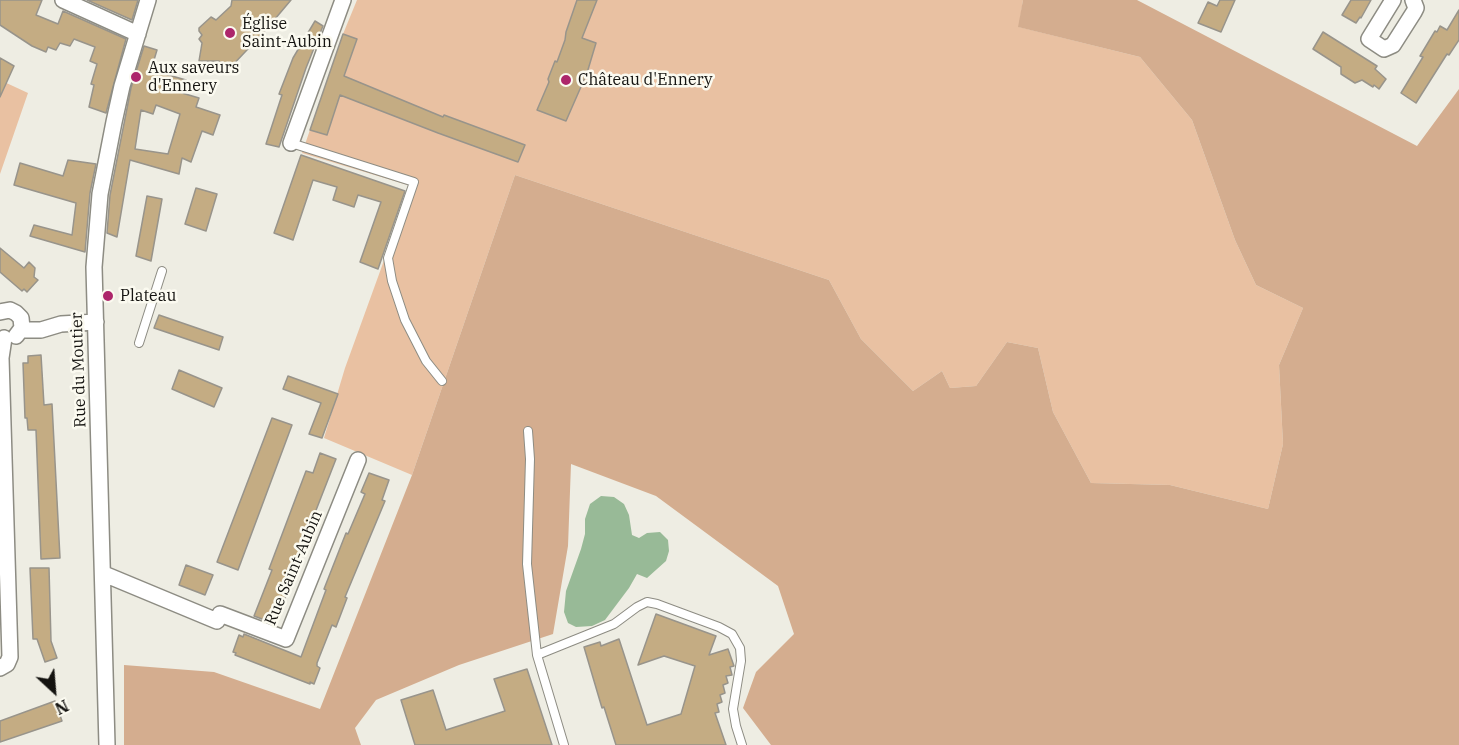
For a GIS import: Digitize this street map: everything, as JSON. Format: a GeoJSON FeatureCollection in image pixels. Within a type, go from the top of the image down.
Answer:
{"type":"FeatureCollection","features":[{"type":"Feature","properties":{"kind":"street"},"geometry":{"type":"LineString","coordinates":[[63,0],[138,34]]}},
{"type":"Feature","properties":{"kind":"street","name":"Rue du Moutier"},"geometry":{"type":"LineString","coordinates":[[107,745],[94,267],[100,194],[122,86],[148,0]]}},
{"type":"Feature","properties":{"kind":"street"},"geometry":{"type":"LineString","coordinates":[[291,143],[343,0]]}},
{"type":"Feature","properties":{"kind":"street"},"geometry":{"type":"LineString","coordinates":[[1393,0],[1369,39],[1384,48],[1393,45],[1414,12],[1416,8],[1413,0]]}},
{"type":"Feature","properties":{"kind":"street"},"geometry":{"type":"LineString","coordinates":[[1,310],[16,313],[22,321],[21,330]]}},
{"type":"Feature","properties":{"kind":"street"},"geometry":{"type":"LineString","coordinates":[[5,662],[2,337],[12,338],[21,330],[41,330],[61,324],[96,322]]}},
{"type":"Feature","properties":{"kind":"street","name":"Rue Saint-Aubin"},"geometry":{"type":"LineString","coordinates":[[104,574],[217,621],[220,614],[286,639],[358,460]]}},
{"type":"Feature","properties":{"kind":"lane"},"geometry":{"type":"LineString","coordinates":[[291,143],[414,182],[388,258],[392,281],[405,320],[426,361],[442,381]]}},
{"type":"Feature","properties":{"kind":"lane"},"geometry":{"type":"LineString","coordinates":[[139,343],[162,271]]}},
{"type":"Feature","properties":{"kind":"lane"},"geometry":{"type":"LineString","coordinates":[[528,431],[530,459],[527,564],[537,655],[564,745]]}},
{"type":"Feature","properties":{"kind":"lane"},"geometry":{"type":"LineString","coordinates":[[537,655],[614,624],[647,602],[719,627],[732,634],[740,648],[741,662],[733,709],[742,745]]}},
{"type":"Feature","properties":{"kind":"shaded area"},"geometry":{"type":"Polygon","coordinates":[[[357,0],[1023,0],[1019,27],[1140,57],[1192,120],[1235,240],[1256,285],[1303,308],[1279,365],[1283,444],[1268,509],[1170,485],[1091,483],[1053,412],[1038,348],[1007,342],[976,386],[950,388],[942,371],[913,391],[861,339],[829,280],[515,175],[412,475],[324,438],[345,368],[411,186],[302,153],[357,0]]]}},
{"type":"Feature","properties":{"kind":"shaded area"},"geometry":{"type":"Polygon","coordinates":[[[1023,0],[1137,0],[1417,146],[1459,89],[1459,745],[771,745],[743,708],[756,672],[794,634],[778,586],[656,496],[571,464],[568,546],[553,634],[459,665],[376,700],[355,728],[361,745],[124,745],[124,665],[214,672],[320,709],[412,475],[515,175],[829,280],[861,339],[913,391],[942,371],[950,388],[976,386],[1007,342],[1038,348],[1053,412],[1091,483],[1170,485],[1268,509],[1283,444],[1279,365],[1303,308],[1256,285],[1235,240],[1192,120],[1140,57],[1018,27],[1023,0]]]}},
{"type":"Feature","properties":{"kind":"shaded area"},"geometry":{"type":"Polygon","coordinates":[[[0,80],[28,93],[0,174],[0,80]]]}},
{"type":"Feature","properties":{"kind":"shaded area"},"geometry":{"type":"Polygon","coordinates":[[[601,496],[614,497],[624,504],[629,515],[632,535],[639,538],[647,533],[660,532],[668,540],[669,551],[666,561],[647,578],[637,574],[605,620],[592,626],[576,627],[568,623],[564,612],[566,591],[581,549],[585,534],[585,519],[590,504],[601,496]]]}},
{"type":"Feature","properties":{"kind":"building"},"geometry":{"type":"Polygon","coordinates":[[[0,0],[42,0],[36,15],[58,24],[63,11],[126,39],[106,113],[89,107],[94,85],[91,84],[97,64],[90,61],[95,47],[74,39],[70,46],[60,43],[56,50],[48,47],[46,52],[32,46],[0,25],[0,0]]]}},
{"type":"Feature","properties":{"kind":"building"},"geometry":{"type":"Polygon","coordinates":[[[87,0],[138,0],[132,20],[87,0]]]}},
{"type":"Feature","properties":{"kind":"building","name":"Église Saint-Aubin"},"geometry":{"type":"Polygon","coordinates":[[[232,0],[291,0],[228,70],[219,61],[199,61],[202,43],[199,39],[202,35],[199,28],[211,17],[216,20],[231,6],[232,0]]]}},
{"type":"Feature","properties":{"kind":"building","name":"Château d'Ennery"},"geometry":{"type":"Polygon","coordinates":[[[577,0],[597,0],[582,38],[596,43],[587,73],[566,121],[537,110],[565,40],[577,0]]]}},
{"type":"Feature","properties":{"kind":"building"},"geometry":{"type":"Polygon","coordinates":[[[1220,0],[1235,0],[1221,32],[1198,23],[1208,2],[1217,6],[1220,0]]]}},
{"type":"Feature","properties":{"kind":"building"},"geometry":{"type":"Polygon","coordinates":[[[1351,0],[1371,0],[1356,23],[1342,15],[1351,0]]]}},
{"type":"Feature","properties":{"kind":"building"},"geometry":{"type":"Polygon","coordinates":[[[1459,10],[1459,40],[1449,55],[1447,54],[1416,103],[1401,93],[1423,57],[1420,56],[1435,31],[1437,32],[1440,26],[1447,30],[1459,10]]]}},
{"type":"Feature","properties":{"kind":"building"},"geometry":{"type":"Polygon","coordinates":[[[315,21],[323,26],[279,147],[266,144],[282,95],[279,94],[293,58],[315,21]]]}},
{"type":"Feature","properties":{"kind":"building"},"geometry":{"type":"Polygon","coordinates":[[[1323,32],[1377,66],[1375,69],[1386,79],[1379,89],[1362,80],[1355,83],[1341,74],[1341,67],[1313,49],[1323,32]]]}},
{"type":"Feature","properties":{"kind":"building"},"geometry":{"type":"Polygon","coordinates":[[[343,34],[357,39],[344,76],[443,117],[444,115],[525,145],[518,162],[340,95],[327,135],[310,130],[343,34]]]}},
{"type":"Feature","properties":{"kind":"building"},"geometry":{"type":"Polygon","coordinates":[[[144,46],[157,50],[151,70],[186,80],[182,93],[199,98],[196,107],[220,115],[213,135],[202,131],[191,162],[182,158],[179,174],[130,160],[117,237],[107,233],[110,195],[131,88],[144,46]],[[156,105],[153,114],[141,110],[135,149],[168,154],[180,114],[156,105]]]}},
{"type":"Feature","properties":{"kind":"building"},"geometry":{"type":"Polygon","coordinates":[[[0,58],[14,66],[0,97],[0,58]]]}},
{"type":"Feature","properties":{"kind":"building"},"geometry":{"type":"Polygon","coordinates":[[[301,155],[405,191],[378,269],[360,262],[381,202],[358,195],[354,207],[333,200],[337,187],[313,180],[293,240],[274,233],[301,155]]]}},
{"type":"Feature","properties":{"kind":"building"},"geometry":{"type":"Polygon","coordinates":[[[68,160],[96,164],[90,193],[85,252],[30,236],[34,225],[72,235],[76,203],[14,185],[20,163],[63,176],[68,160]]]}},
{"type":"Feature","properties":{"kind":"building"},"geometry":{"type":"Polygon","coordinates":[[[196,188],[217,194],[206,231],[185,224],[196,188]]]}},
{"type":"Feature","properties":{"kind":"building"},"geometry":{"type":"Polygon","coordinates":[[[147,196],[162,199],[151,261],[136,256],[147,196]]]}},
{"type":"Feature","properties":{"kind":"building"},"geometry":{"type":"Polygon","coordinates":[[[0,248],[24,268],[29,262],[35,268],[34,277],[38,280],[27,292],[24,289],[22,291],[0,272],[0,248]]]}},
{"type":"Feature","properties":{"kind":"building"},"geometry":{"type":"Polygon","coordinates":[[[159,315],[223,337],[219,350],[154,328],[159,315]]]}},
{"type":"Feature","properties":{"kind":"building"},"geometry":{"type":"Polygon","coordinates":[[[41,355],[44,405],[52,404],[60,558],[41,559],[36,430],[28,430],[27,418],[25,418],[23,363],[28,363],[28,356],[41,355]]]}},
{"type":"Feature","properties":{"kind":"building"},"geometry":{"type":"Polygon","coordinates":[[[179,370],[222,388],[214,407],[172,389],[179,370]]]}},
{"type":"Feature","properties":{"kind":"building"},"geometry":{"type":"Polygon","coordinates":[[[288,376],[338,394],[322,438],[309,434],[321,403],[283,389],[288,376]]]}},
{"type":"Feature","properties":{"kind":"building"},"geometry":{"type":"Polygon","coordinates":[[[272,418],[292,425],[238,570],[217,562],[272,418]]]}},
{"type":"Feature","properties":{"kind":"building"},"geometry":{"type":"Polygon","coordinates":[[[320,453],[336,459],[290,577],[293,578],[282,606],[277,604],[270,622],[254,616],[306,471],[313,473],[320,453]]]}},
{"type":"Feature","properties":{"kind":"building"},"geometry":{"type":"Polygon","coordinates":[[[369,473],[389,480],[382,500],[385,501],[345,597],[347,598],[336,627],[332,625],[317,663],[320,668],[314,684],[235,655],[236,653],[233,652],[239,635],[243,637],[244,634],[301,657],[326,590],[324,589],[346,533],[348,534],[365,494],[361,492],[369,473]]]}},
{"type":"Feature","properties":{"kind":"building"},"geometry":{"type":"Polygon","coordinates":[[[186,565],[213,575],[205,595],[179,585],[186,565]]]}},
{"type":"Feature","properties":{"kind":"building"},"geometry":{"type":"Polygon","coordinates":[[[30,568],[49,568],[51,641],[57,658],[45,662],[37,639],[33,639],[30,568]]]}},
{"type":"Feature","properties":{"kind":"building"},"geometry":{"type":"Polygon","coordinates":[[[656,614],[716,636],[709,655],[728,649],[734,666],[730,667],[732,675],[726,676],[728,683],[723,685],[725,693],[720,695],[722,702],[717,704],[719,712],[715,713],[726,745],[616,745],[604,707],[602,708],[584,647],[600,642],[601,646],[619,639],[647,725],[681,714],[695,666],[664,656],[638,665],[656,614]]]}},
{"type":"Feature","properties":{"kind":"building"},"geometry":{"type":"Polygon","coordinates":[[[527,669],[552,745],[415,745],[401,700],[433,690],[446,730],[505,711],[494,679],[527,669]]]}},
{"type":"Feature","properties":{"kind":"building"},"geometry":{"type":"Polygon","coordinates":[[[55,701],[62,721],[0,742],[0,721],[55,701]]]}},
{"type":"Feature","properties":{"kind":"place","name":"Église Saint-Aubin"},"geometry":{"type":"Point","coordinates":[230,33]}},
{"type":"Feature","properties":{"kind":"place","name":"Aux saveurs d'Ennery"},"geometry":{"type":"Point","coordinates":[136,77]}},
{"type":"Feature","properties":{"kind":"place","name":"Château d'Ennery"},"geometry":{"type":"Point","coordinates":[566,80]}},
{"type":"Feature","properties":{"kind":"place","name":"Plateau"},"geometry":{"type":"Point","coordinates":[108,296]}}]}
